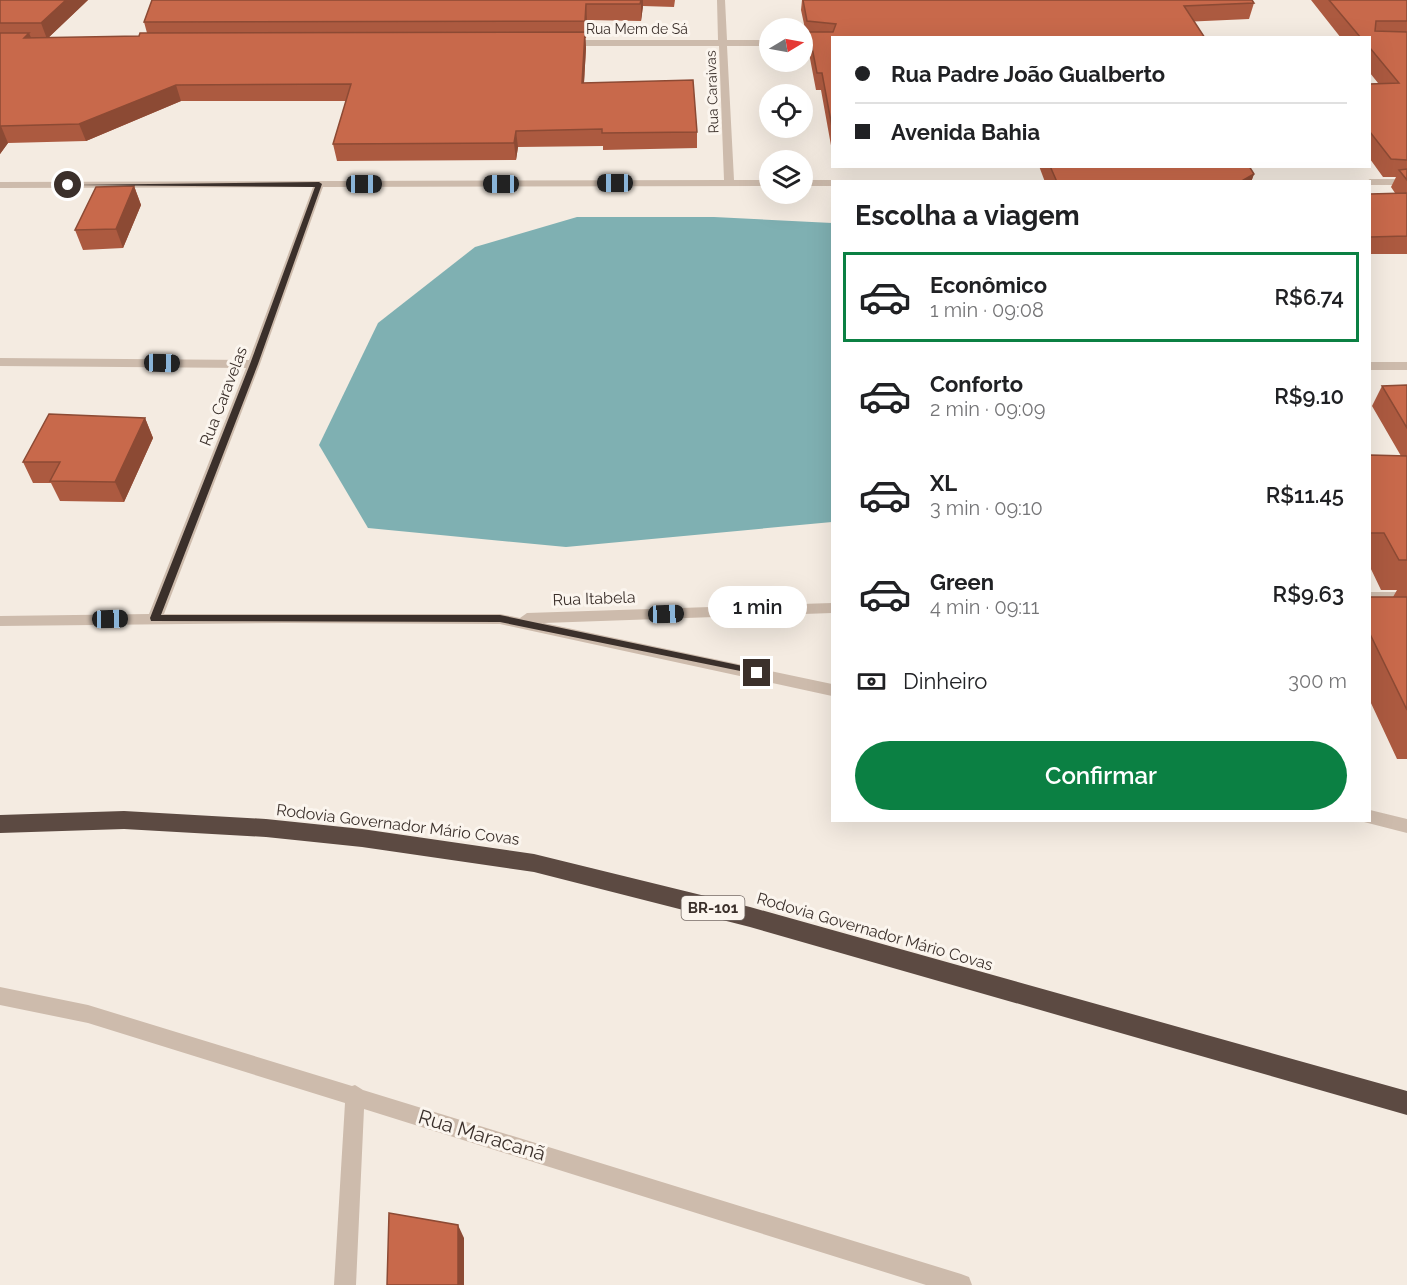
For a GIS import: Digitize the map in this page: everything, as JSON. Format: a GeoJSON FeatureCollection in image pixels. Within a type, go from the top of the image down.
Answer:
{"type":"FeatureCollection","features":[{"type":"Feature","properties":{"kind":"highway","name":"Rodovia Governador Mário Covas"},"geometry":{"type":"LineString","coordinates":[[0,824],[124,820],[266,828],[362,838],[534,863],[750,917],[1407,1103]]}},
{"type":"Feature","properties":{"kind":"street","name":"Rua Caraivas"},"geometry":{"type":"LineString","coordinates":[[721,0],[729,183]]}},
{"type":"Feature","properties":{"kind":"street","name":"Rua Mem de Sá"},"geometry":{"type":"LineString","coordinates":[[557,43],[759,43]]}},
{"type":"Feature","properties":{"kind":"street"},"geometry":{"type":"LineString","coordinates":[[813,43],[831,43]]}},
{"type":"Feature","properties":{"kind":"street"},"geometry":{"type":"LineString","coordinates":[[1371,182],[1407,182]]}},
{"type":"Feature","properties":{"kind":"street"},"geometry":{"type":"LineString","coordinates":[[0,185],[759,183]]}},
{"type":"Feature","properties":{"kind":"street"},"geometry":{"type":"LineString","coordinates":[[813,183],[831,183]]}},
{"type":"Feature","properties":{"kind":"street","name":"Rua Caravelas"},"geometry":{"type":"LineString","coordinates":[[155,618],[254,364],[319,184]]}},
{"type":"Feature","properties":{"kind":"street"},"geometry":{"type":"LineString","coordinates":[[0,362],[254,364]]}},
{"type":"Feature","properties":{"kind":"street"},"geometry":{"type":"LineString","coordinates":[[1371,366],[1407,366]]}},
{"type":"Feature","properties":{"kind":"street"},"geometry":{"type":"LineString","coordinates":[[1371,597],[1407,597]]}},
{"type":"Feature","properties":{"kind":"street","name":"Rua Itabela"},"geometry":{"type":"LineString","coordinates":[[500,619],[831,608]]}},
{"type":"Feature","properties":{"kind":"street"},"geometry":{"type":"LineString","coordinates":[[0,621],[155,618],[500,619],[831,690]]}},
{"type":"Feature","properties":{"kind":"street"},"geometry":{"type":"LineString","coordinates":[[1371,817],[1407,826]]}},
{"type":"Feature","properties":{"kind":"street","name":"Rua Maracanã"},"geometry":{"type":"LineString","coordinates":[[0,996],[88,1014],[962,1285]]}},
{"type":"Feature","properties":{"kind":"street"},"geometry":{"type":"LineString","coordinates":[[345,1285],[355,1095]]}},
{"type":"Feature","properties":{"kind":"water"},"geometry":{"type":"Polygon","coordinates":[[[577,217],[714,217],[831,223],[831,522],[566,547],[368,528],[319,445],[378,323],[475,247],[577,217]]]}},
{"type":"Feature","properties":{"kind":"building"},"geometry":{"type":"Polygon","coordinates":[[[0,0],[66,0],[41,23],[0,23],[0,0]]]}},
{"type":"Feature","properties":{"kind":"building"},"geometry":{"type":"Polygon","coordinates":[[[152,0],[641,0],[640,4],[586,4],[585,21],[144,22],[152,0]]]}},
{"type":"Feature","properties":{"kind":"building"},"geometry":{"type":"Polygon","coordinates":[[[803,0],[1252,0],[1254,3],[1184,6],[1204,36],[831,36],[831,122],[822,73],[817,73],[813,52],[813,32],[833,32],[836,24],[813,22],[813,18],[806,18],[803,0]]]}},
{"type":"Feature","properties":{"kind":"building"},"geometry":{"type":"Polygon","coordinates":[[[1329,0],[1407,0],[1407,21],[1376,21],[1375,31],[1407,32],[1407,160],[1391,159],[1371,133],[1371,84],[1399,83],[1371,49],[1371,36],[1359,36],[1329,0]]]}},
{"type":"Feature","properties":{"kind":"building"},"geometry":{"type":"Polygon","coordinates":[[[585,32],[582,83],[693,80],[697,132],[602,133],[602,129],[516,131],[514,143],[333,144],[351,84],[176,85],[79,124],[0,127],[0,33],[29,33],[24,38],[139,36],[140,33],[585,32]]]}},
{"type":"Feature","properties":{"kind":"building"},"geometry":{"type":"Polygon","coordinates":[[[1051,168],[1250,168],[1254,174],[1244,180],[1056,180],[1051,168]]]}},
{"type":"Feature","properties":{"kind":"building"},"geometry":{"type":"Polygon","coordinates":[[[1407,169],[1407,180],[1399,170],[1407,169]]]}},
{"type":"Feature","properties":{"kind":"building"},"geometry":{"type":"Polygon","coordinates":[[[134,186],[116,229],[75,230],[96,187],[134,186]]]}},
{"type":"Feature","properties":{"kind":"building"},"geometry":{"type":"Polygon","coordinates":[[[1407,193],[1407,236],[1371,237],[1371,194],[1407,193]]]}},
{"type":"Feature","properties":{"kind":"building"},"geometry":{"type":"Polygon","coordinates":[[[1407,385],[1407,428],[1382,386],[1407,385]]]}},
{"type":"Feature","properties":{"kind":"building"},"geometry":{"type":"Polygon","coordinates":[[[49,414],[145,418],[115,482],[50,481],[60,462],[23,462],[49,414]]]}},
{"type":"Feature","properties":{"kind":"building"},"geometry":{"type":"Polygon","coordinates":[[[1371,455],[1407,456],[1407,560],[1399,560],[1384,533],[1371,533],[1371,455]]]}},
{"type":"Feature","properties":{"kind":"building"},"geometry":{"type":"Polygon","coordinates":[[[1371,597],[1407,597],[1407,710],[1371,636],[1371,597]]]}},
{"type":"Feature","properties":{"kind":"building"},"geometry":{"type":"Polygon","coordinates":[[[389,1213],[458,1225],[458,1285],[387,1285],[389,1213]]]}},
{"type":"Feature","properties":{"kind":"route"},"geometry":{"type":"LineString","coordinates":[[68,185],[319,184],[254,364],[155,618],[500,619],[757,673]]}}]}
